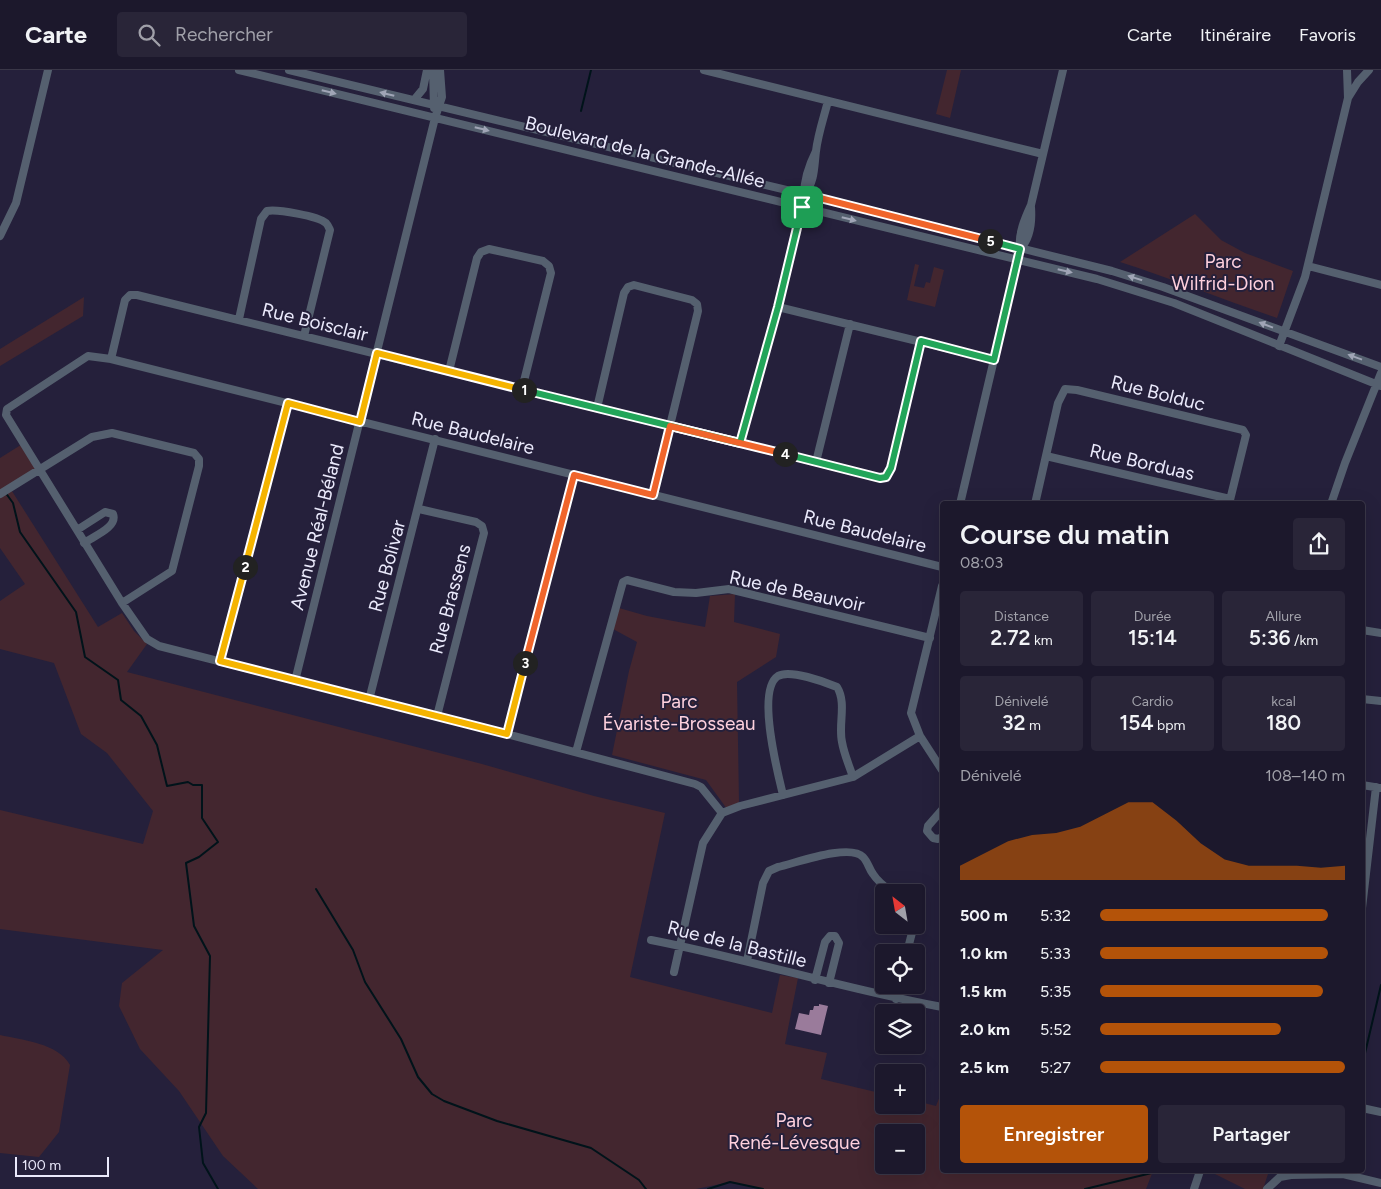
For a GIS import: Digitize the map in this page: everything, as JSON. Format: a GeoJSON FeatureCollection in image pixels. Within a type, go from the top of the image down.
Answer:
{"type":"FeatureCollection","features":[{"type":"Feature","properties":{"kind":"street"},"geometry":{"type":"LineString","coordinates":[[0,236],[3,226],[16,203],[48,70]]}},
{"type":"Feature","properties":{"kind":"street","name":"Boulevard de la Grande-Allée"},"geometry":{"type":"LineString","coordinates":[[239,70],[1108,282],[1174,303],[1379,385]]}},
{"type":"Feature","properties":{"kind":"street","name":"Boulevard de la Grande-Allée"},"geometry":{"type":"LineString","coordinates":[[289,70],[1137,278],[1381,366]]}},
{"type":"Feature","properties":{"kind":"street"},"geometry":{"type":"LineString","coordinates":[[414,100],[424,87],[427,70]]}},
{"type":"Feature","properties":{"kind":"street"},"geometry":{"type":"LineString","coordinates":[[433,70],[437,106]]}},
{"type":"Feature","properties":{"kind":"street"},"geometry":{"type":"LineString","coordinates":[[437,106],[443,94],[440,70]]}},
{"type":"Feature","properties":{"kind":"street"},"geometry":{"type":"LineString","coordinates":[[704,70],[1043,154]]}},
{"type":"Feature","properties":{"kind":"street"},"geometry":{"type":"LineString","coordinates":[[961,501],[1018,260],[1023,224],[1031,205],[1063,70]]}},
{"type":"Feature","properties":{"kind":"street"},"geometry":{"type":"LineString","coordinates":[[1279,346],[1308,266],[1348,98],[1348,70],[1358,73],[1368,70]]}},
{"type":"Feature","properties":{"kind":"street"},"geometry":{"type":"LineString","coordinates":[[1348,98],[1368,70]]}},
{"type":"Feature","properties":{"kind":"street"},"geometry":{"type":"LineString","coordinates":[[740,443],[778,307],[802,207],[809,165],[816,151],[828,101]]}},
{"type":"Feature","properties":{"kind":"street","name":"Avenue Réal-Béland"},"geometry":{"type":"LineString","coordinates":[[295,681],[437,106]]}},
{"type":"Feature","properties":{"kind":"street"},"geometry":{"type":"LineString","coordinates":[[238,319],[261,218],[267,211],[273,209],[305,216],[322,221],[327,224],[330,230],[304,336]]}},
{"type":"Feature","properties":{"kind":"street"},"geometry":{"type":"LineString","coordinates":[[449,372],[477,258],[481,252],[489,249],[544,261],[549,266],[550,272],[522,390]]}},
{"type":"Feature","properties":{"kind":"street"},"geometry":{"type":"LineString","coordinates":[[1308,266],[1381,285]]}},
{"type":"Feature","properties":{"kind":"street"},"geometry":{"type":"LineString","coordinates":[[597,408],[624,293],[628,287],[634,285],[692,300],[697,304],[698,311],[653,495]]}},
{"type":"Feature","properties":{"kind":"street","name":"Rue Boisclair"},"geometry":{"type":"LineString","coordinates":[[111,359],[125,300],[130,295],[137,295],[880,478],[886,477],[891,468],[921,341]]}},
{"type":"Feature","properties":{"kind":"street"},"geometry":{"type":"LineString","coordinates":[[778,307],[994,360]]}},
{"type":"Feature","properties":{"kind":"street"},"geometry":{"type":"LineString","coordinates":[[816,462],[850,324]]}},
{"type":"Feature","properties":{"kind":"street","name":"Rue Baudelaire"},"geometry":{"type":"LineString","coordinates":[[40,469],[6,415],[7,409],[86,357],[92,356],[111,359],[435,439],[940,567]]}},
{"type":"Feature","properties":{"kind":"street"},"geometry":{"type":"LineString","coordinates":[[1332,501],[1342,470],[1379,385],[1381,373]]}},
{"type":"Feature","properties":{"kind":"street","name":"Rue Bolduc"},"geometry":{"type":"LineString","coordinates":[[1046,456],[1058,403],[1065,389],[1077,390],[1243,430],[1246,435],[1230,501]]}},
{"type":"Feature","properties":{"kind":"street"},"geometry":{"type":"LineString","coordinates":[[220,661],[288,403]]}},
{"type":"Feature","properties":{"kind":"street"},"geometry":{"type":"LineString","coordinates":[[3,492],[92,437],[106,433],[194,453],[199,459],[199,466],[172,571],[122,603]]}},
{"type":"Feature","properties":{"kind":"street","name":"Rue Bolivar"},"geometry":{"type":"LineString","coordinates":[[369,700],[419,509],[435,439]]}},
{"type":"Feature","properties":{"kind":"street"},"geometry":{"type":"LineString","coordinates":[[1036,501],[1046,456]]}},
{"type":"Feature","properties":{"kind":"street","name":"Rue Borduas"},"geometry":{"type":"LineString","coordinates":[[1046,456],[1226,501]]}},
{"type":"Feature","properties":{"kind":"street"},"geometry":{"type":"LineString","coordinates":[[40,469],[122,603],[147,639],[159,646],[507,734],[695,784],[701,787],[722,813]]}},
{"type":"Feature","properties":{"kind":"street"},"geometry":{"type":"LineString","coordinates":[[507,734],[574,475]]}},
{"type":"Feature","properties":{"kind":"street","name":"Rue Brassens"},"geometry":{"type":"LineString","coordinates":[[419,509],[476,522],[482,526],[484,533],[437,716]]}},
{"type":"Feature","properties":{"kind":"street"},"geometry":{"type":"LineString","coordinates":[[77,530],[105,512],[113,514],[115,519],[113,524],[84,542]]}},
{"type":"Feature","properties":{"kind":"street","name":"Rue de Beauvoir"},"geometry":{"type":"LineString","coordinates":[[576,752],[623,582],[627,580],[674,592],[696,593],[730,589],[930,638]]}},
{"type":"Feature","properties":{"kind":"street"},"geometry":{"type":"LineString","coordinates":[[940,595],[911,713],[920,736],[940,767]]}},
{"type":"Feature","properties":{"kind":"street"},"geometry":{"type":"LineString","coordinates":[[1365,630],[1381,633]]}},
{"type":"Feature","properties":{"kind":"street"},"geometry":{"type":"LineString","coordinates":[[783,795],[771,744],[768,716],[772,684],[778,676],[789,673],[837,687],[841,693],[841,742],[853,777]]}},
{"type":"Feature","properties":{"kind":"street"},"geometry":{"type":"LineString","coordinates":[[1365,699],[1381,701]]}},
{"type":"Feature","properties":{"kind":"street"},"geometry":{"type":"LineString","coordinates":[[674,972],[703,843],[722,813],[740,806],[853,777],[920,736]]}},
{"type":"Feature","properties":{"kind":"street"},"geometry":{"type":"LineString","coordinates":[[1365,786],[1378,788],[1365,886]]}},
{"type":"Feature","properties":{"kind":"street"},"geometry":{"type":"LineString","coordinates":[[940,812],[928,826],[927,831],[933,838],[940,838]]}},
{"type":"Feature","properties":{"kind":"street"},"geometry":{"type":"LineString","coordinates":[[747,961],[763,883],[769,871],[778,867],[843,852],[856,852],[864,858],[880,884]]}},
{"type":"Feature","properties":{"kind":"street","name":"Rue de la Bastille"},"geometry":{"type":"LineString","coordinates":[[815,980],[825,942],[830,936],[835,936],[839,943],[829,983]]}},
{"type":"Feature","properties":{"kind":"street","name":"Rue de la Bastille"},"geometry":{"type":"LineString","coordinates":[[651,940],[747,961],[815,980],[940,1007]]}},
{"type":"Feature","properties":{"kind":"street"},"geometry":{"type":"LineString","coordinates":[[896,998],[897,994]]}},
{"type":"Feature","properties":{"kind":"street"},"geometry":{"type":"LineString","coordinates":[[1365,1109],[1381,1112]]}},
{"type":"Feature","properties":{"kind":"street"},"geometry":{"type":"LineString","coordinates":[[1194,1189],[1199,1173]]}},
{"type":"Feature","properties":{"kind":"street"},"geometry":{"type":"LineString","coordinates":[[1267,1189],[1280,1177],[1291,1175],[1343,1174],[1381,1183]]}},
{"type":"Feature","properties":{"kind":"green space"},"geometry":{"type":"Polygon","coordinates":[[[947,70],[961,70],[950,118],[936,114],[947,70]]]}},
{"type":"Feature","properties":{"kind":"green space","name":"Parc Wilfrid-Dion"},"geometry":{"type":"Polygon","coordinates":[[[1195,214],[1221,240],[1245,253],[1293,271],[1277,318],[1120,262],[1195,214]]]}},
{"type":"Feature","properties":{"kind":"green space"},"geometry":{"type":"Polygon","coordinates":[[[915,264],[919,265],[914,286],[924,288],[926,282],[930,283],[934,267],[944,270],[935,307],[907,300],[915,264]]]}},
{"type":"Feature","properties":{"kind":"green space"},"geometry":{"type":"Polygon","coordinates":[[[84,297],[83,316],[0,366],[0,349],[84,297]]]}},
{"type":"Feature","properties":{"kind":"green space","name":"Parc René-Lévesque"},"geometry":{"type":"Polygon","coordinates":[[[24,443],[40,469],[10,488],[98,627],[122,613],[134,631],[147,644],[127,672],[482,764],[594,796],[665,813],[630,977],[772,1013],[780,975],[798,978],[785,1044],[827,1053],[821,1079],[875,1092],[875,1114],[925,1114],[925,1103],[936,1106],[940,1096],[940,1173],[1152,1173],[1146,1189],[763,1189],[730,1182],[696,1189],[258,1189],[223,1156],[179,1091],[140,1049],[119,1006],[122,983],[163,950],[0,929],[0,810],[143,844],[153,811],[107,753],[81,734],[54,663],[0,649],[0,601],[25,584],[0,548],[0,458],[24,443]]]}},
{"type":"Feature","properties":{"kind":"green space","name":"Parc Évariste-Brosseau"},"geometry":{"type":"Polygon","coordinates":[[[735,594],[734,622],[780,634],[776,657],[737,682],[739,802],[727,809],[706,780],[612,755],[629,671],[637,642],[613,629],[619,608],[647,616],[705,627],[710,596],[735,594]]]}},
{"type":"Feature","properties":{"kind":"green space"},"geometry":{"type":"Polygon","coordinates":[[[0,1035],[48,1047],[57,1052],[70,1065],[59,1132],[39,1157],[0,1153],[0,1035]]]}},
{"type":"Feature","properties":{"kind":"green space"},"geometry":{"type":"Polygon","coordinates":[[[1213,1173],[1268,1173],[1263,1189],[1245,1189],[1213,1173]]]}},
{"type":"Feature","properties":{"kind":"building"},"geometry":{"type":"Polygon","coordinates":[[[819,1004],[828,1006],[821,1035],[795,1029],[799,1013],[809,1015],[810,1010],[813,1010],[814,1006],[819,1006],[819,1004]]]}},
{"type":"Feature","properties":{"kind":"waterway"},"geometry":{"type":"LineString","coordinates":[[581,111],[591,70]]}},
{"type":"Feature","properties":{"kind":"waterway"},"geometry":{"type":"LineString","coordinates":[[5,492],[13,503],[20,532],[76,612],[85,657],[118,680],[121,700],[141,716],[157,745],[167,786],[188,782],[193,785],[202,785],[202,818],[218,842],[199,857],[186,863],[194,926],[210,956],[206,1113],[199,1127],[203,1163],[218,1189]]}},
{"type":"Feature","properties":{"kind":"waterway"},"geometry":{"type":"LineString","coordinates":[[316,889],[353,950],[365,982],[401,1039],[418,1077],[432,1094],[444,1101],[497,1121],[591,1148],[639,1180],[646,1189]]}},
{"type":"Feature","properties":{"kind":"waterway"},"geometry":{"type":"LineString","coordinates":[[1365,1053],[1381,985]]}},
{"type":"Feature","properties":{"kind":"waterway"},"geometry":{"type":"LineString","coordinates":[[1085,1189],[1152,1173]]}},
{"type":"Feature","properties":{"kind":"waterway"},"geometry":{"type":"LineString","coordinates":[[708,1189],[730,1182],[763,1189]]}},
{"type":"Feature","properties":{"kind":"route"},"geometry":{"type":"LineString","coordinates":[[804,195],[820,198],[1020,249],[994,360],[921,341],[891,468],[886,477],[880,478],[670,426],[653,495],[574,475],[507,734],[220,661],[288,403],[360,422],[377,353],[740,443],[778,307],[802,207],[804,195]]}}]}
